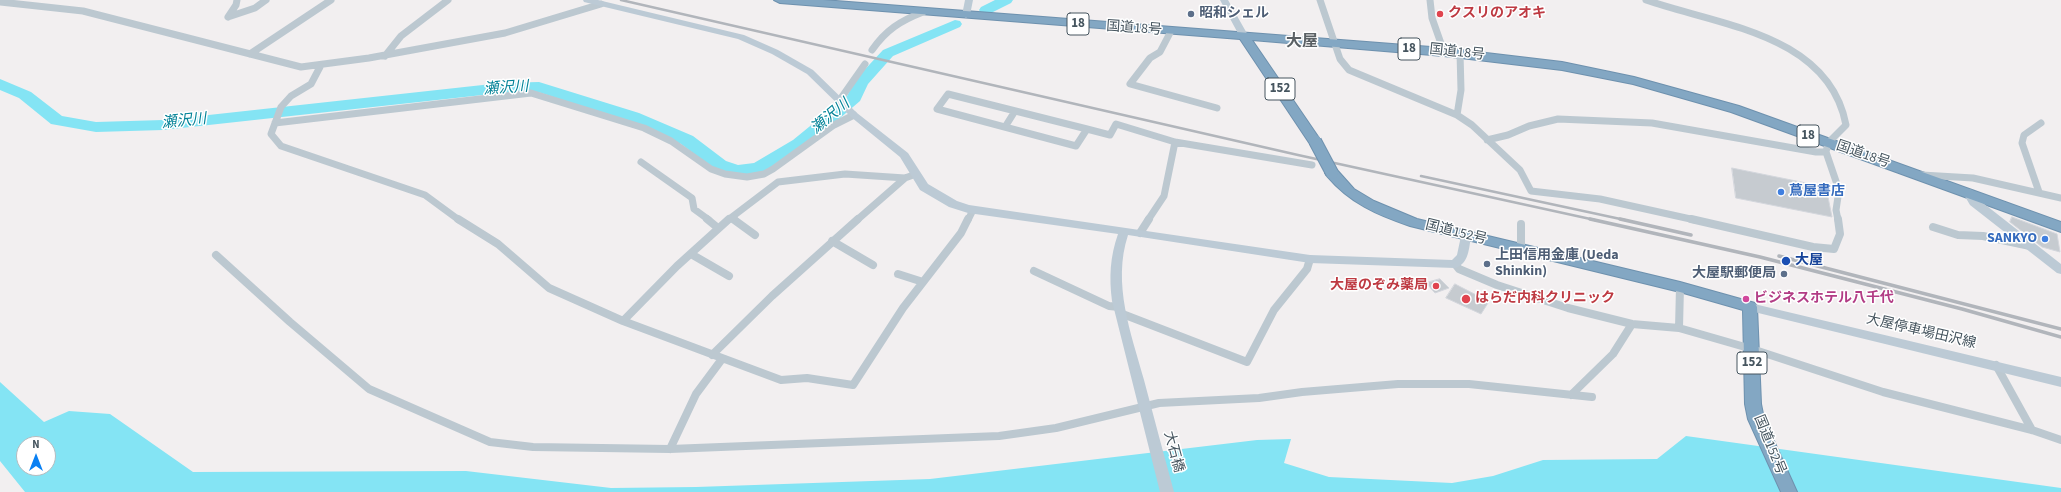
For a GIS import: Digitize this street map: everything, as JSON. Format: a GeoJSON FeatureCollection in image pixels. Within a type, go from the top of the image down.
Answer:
{"type":"FeatureCollection","features":[{"type":"Feature","properties":{"kind":"highway","name":"国道18号"},"geometry":{"type":"LineString","coordinates":[[780,0],[1244,38],[1460,53],[1562,66],[1634,81],[1735,109],[1827,148],[1922,176],[2061,227]]}},
{"type":"Feature","properties":{"kind":"highway","name":"国道152号"},"geometry":{"type":"LineString","coordinates":[[1244,38],[1315,141],[1332,173],[1352,195],[1364,203],[1380,211],[1466,236],[1680,287],[1750,307],[1752,390],[1756,419],[1789,492]]}},
{"type":"Feature","properties":{"kind":"street"},"geometry":{"type":"LineString","coordinates":[[237,0],[236,5],[228,17],[255,8],[266,0]]}},
{"type":"Feature","properties":{"kind":"street"},"geometry":{"type":"LineString","coordinates":[[250,54],[302,17],[331,0]]}},
{"type":"Feature","properties":{"kind":"street"},"geometry":{"type":"LineString","coordinates":[[385,56],[401,36],[448,0]]}},
{"type":"Feature","properties":{"kind":"street"},"geometry":{"type":"LineString","coordinates":[[587,0],[741,37],[775,52],[810,72],[852,113],[904,155],[924,187],[936,196],[953,204],[973,210],[1124,230],[1310,259],[1455,264],[1462,257],[1466,236]]}},
{"type":"Feature","properties":{"kind":"street"},"geometry":{"type":"LineString","coordinates":[[966,15],[969,0]]}},
{"type":"Feature","properties":{"kind":"street"},"geometry":{"type":"LineString","coordinates":[[1224,0],[1244,38]]}},
{"type":"Feature","properties":{"kind":"street"},"geometry":{"type":"LineString","coordinates":[[1320,0],[1340,59],[1349,70],[1457,115],[1520,170],[1531,191],[1600,199],[1813,248],[1834,250],[1840,234],[1836,210],[1840,190],[1827,148]]}},
{"type":"Feature","properties":{"kind":"street"},"geometry":{"type":"LineString","coordinates":[[1430,0],[1432,18],[1444,52]]}},
{"type":"Feature","properties":{"kind":"street"},"geometry":{"type":"LineString","coordinates":[[1487,140],[1508,135],[1529,126],[1558,119],[1652,124],[1816,152],[1827,148],[1846,124],[1845,111],[1831,84],[1819,70],[1797,54],[1750,31],[1646,0]]}},
{"type":"Feature","properties":{"kind":"street"},"geometry":{"type":"LineString","coordinates":[[0,2],[84,11],[301,67],[385,56],[505,33],[582,11],[601,4]]}},
{"type":"Feature","properties":{"kind":"street"},"geometry":{"type":"LineString","coordinates":[[872,50],[882,35],[895,23],[923,12]]}},
{"type":"Feature","properties":{"kind":"street"},"geometry":{"type":"LineString","coordinates":[[1171,32],[1160,52],[1150,58],[1130,84],[1217,108]]}},
{"type":"Feature","properties":{"kind":"street"},"geometry":{"type":"LineString","coordinates":[[1457,115],[1461,90],[1460,53]]}},
{"type":"Feature","properties":{"kind":"street"},"geometry":{"type":"LineString","coordinates":[[841,103],[864,64]]}},
{"type":"Feature","properties":{"kind":"street"},"geometry":{"type":"LineString","coordinates":[[321,65],[311,84],[291,96],[282,107],[271,134],[281,146],[425,195],[461,222],[498,244],[549,288],[623,321],[781,380],[806,378],[853,385],[903,308],[961,233],[973,210]]}},
{"type":"Feature","properties":{"kind":"street"},"geometry":{"type":"LineString","coordinates":[[276,121],[520,93],[531,93],[644,128],[670,141],[711,169],[733,176],[747,177],[764,174],[773,169],[852,113]]}},
{"type":"Feature","properties":{"kind":"street"},"geometry":{"type":"LineString","coordinates":[[1087,129],[1076,146],[937,109],[948,94],[1087,129],[1110,135],[1116,124],[1175,142],[1312,165]]}},
{"type":"Feature","properties":{"kind":"street"},"geometry":{"type":"LineString","coordinates":[[1005,127],[1015,111]]}},
{"type":"Feature","properties":{"kind":"street"},"geometry":{"type":"LineString","coordinates":[[2039,192],[2022,144],[2024,135],[2041,123]]}},
{"type":"Feature","properties":{"kind":"street"},"geometry":{"type":"LineString","coordinates":[[1140,233],[1164,196],[1175,142]]}},
{"type":"Feature","properties":{"kind":"street"},"geometry":{"type":"LineString","coordinates":[[641,162],[692,198],[694,202],[694,209],[718,228]]}},
{"type":"Feature","properties":{"kind":"street"},"geometry":{"type":"LineString","coordinates":[[623,321],[718,228],[778,182],[845,174],[905,178]]}},
{"type":"Feature","properties":{"kind":"street"},"geometry":{"type":"LineString","coordinates":[[712,355],[720,350],[745,322],[832,241],[905,178],[916,174]]}},
{"type":"Feature","properties":{"kind":"street"},"geometry":{"type":"LineString","coordinates":[[1922,176],[1941,174],[2039,192],[2061,198]]}},
{"type":"Feature","properties":{"kind":"street"},"geometry":{"type":"LineString","coordinates":[[1968,193],[1974,202],[2061,270]]}},
{"type":"Feature","properties":{"kind":"street"},"geometry":{"type":"LineString","coordinates":[[731,218],[755,235]]}},
{"type":"Feature","properties":{"kind":"street"},"geometry":{"type":"LineString","coordinates":[[1521,248],[1522,224]]}},
{"type":"Feature","properties":{"kind":"street"},"geometry":{"type":"LineString","coordinates":[[1933,227],[1958,235],[1983,236],[2030,246]]}},
{"type":"Feature","properties":{"kind":"street","name":"大石橋"},"geometry":{"type":"LineString","coordinates":[[1124,230],[1118,248],[1114,268],[1114,286],[1167,492]]}},
{"type":"Feature","properties":{"kind":"street"},"geometry":{"type":"LineString","coordinates":[[832,241],[873,265]]}},
{"type":"Feature","properties":{"kind":"street"},"geometry":{"type":"LineString","coordinates":[[691,254],[728,276]]}},
{"type":"Feature","properties":{"kind":"street"},"geometry":{"type":"LineString","coordinates":[[216,255],[290,322],[369,389],[490,442],[533,447],[670,449],[999,436],[1056,428],[1159,403],[1259,398],[1302,392],[1398,384],[1469,384],[1592,397]]}},
{"type":"Feature","properties":{"kind":"street"},"geometry":{"type":"LineString","coordinates":[[1034,270],[1109,306],[1247,362],[1274,310],[1307,270],[1310,259]]}},
{"type":"Feature","properties":{"kind":"street"},"geometry":{"type":"LineString","coordinates":[[1455,264],[1459,269],[1497,285],[1568,308],[1632,324],[1679,328],[1878,388],[1883,392],[2032,430],[2061,440]]}},
{"type":"Feature","properties":{"kind":"street"},"geometry":{"type":"LineString","coordinates":[[898,274],[923,282]]}},
{"type":"Feature","properties":{"kind":"street"},"geometry":{"type":"LineString","coordinates":[[1679,328],[1680,287]]}},
{"type":"Feature","properties":{"kind":"street","name":"大屋停車場田沢線"},"geometry":{"type":"LineString","coordinates":[[1750,307],[1996,365],[2061,382]]}},
{"type":"Feature","properties":{"kind":"street"},"geometry":{"type":"LineString","coordinates":[[1571,395],[1604,366],[1624,341],[1632,324]]}},
{"type":"Feature","properties":{"kind":"street"},"geometry":{"type":"LineString","coordinates":[[670,449],[696,394],[722,359]]}},
{"type":"Feature","properties":{"kind":"street"},"geometry":{"type":"LineString","coordinates":[[1996,365],[2032,430]]}},
{"type":"Feature","properties":{"kind":"water"},"geometry":{"type":"Polygon","coordinates":[[[0,382],[44,422],[69,411],[110,414],[193,472],[466,471],[611,488],[696,487],[930,479],[1257,440],[1291,439],[1284,463],[1329,477],[1452,483],[1493,476],[1543,460],[1657,459],[1686,436],[2061,488],[2061,492],[25,492],[0,461],[0,382]]]}},
{"type":"Feature","properties":{"kind":"building","name":"蔦屋書店"},"geometry":{"type":"Polygon","coordinates":[[[1732,168],[1826,187],[1832,217],[1736,198],[1732,168]]]}},
{"type":"Feature","properties":{"kind":"building","name":"SANKYO"},"geometry":{"type":"Polygon","coordinates":[[[2012,217],[2057,234],[2060,252],[2042,247],[2010,222],[2012,217]]]}},
{"type":"Feature","properties":{"kind":"building","name":"大屋のぞみ薬局"},"geometry":{"type":"Polygon","coordinates":[[[1440,279],[1449,288],[1435,293],[1426,283],[1440,279]]]}},
{"type":"Feature","properties":{"kind":"building","name":"はらだ内科クリニック"},"geometry":{"type":"Polygon","coordinates":[[[1455,284],[1486,300],[1485,302],[1488,303],[1481,314],[1446,298],[1455,284]]]}},
{"type":"Feature","properties":{"kind":"waterway","name":"瀬沢川"},"geometry":{"type":"LineString","coordinates":[[986,10],[1006,0]]}},
{"type":"Feature","properties":{"kind":"waterway","name":"瀬沢川"},"geometry":{"type":"LineString","coordinates":[[0,84],[25,95],[57,120],[96,127],[163,125],[501,88],[539,87],[633,117],[687,140],[720,165],[737,171],[758,168],[799,144],[854,98],[861,82],[888,53],[955,24]]}},
{"type":"Feature","properties":{"kind":"railway"},"geometry":{"type":"LineString","coordinates":[[621,0],[1298,155],[1595,220]]}},
{"type":"Feature","properties":{"kind":"railway"},"geometry":{"type":"LineString","coordinates":[[1421,176],[1625,220]]}},
{"type":"Feature","properties":{"kind":"railway"},"geometry":{"type":"LineString","coordinates":[[1590,219],[1760,257],[1962,309],[2061,337]]}},
{"type":"Feature","properties":{"kind":"railway"},"geometry":{"type":"LineString","coordinates":[[1620,219],[1691,235]]}},
{"type":"Feature","properties":{"kind":"railway"},"geometry":{"type":"LineString","coordinates":[[1779,256],[2061,329]]}},
{"type":"Feature","properties":{"kind":"place","name":"昭和シェル"},"geometry":{"type":"Point","coordinates":[1191,14]}},
{"type":"Feature","properties":{"kind":"place","name":"クスリのアオキ"},"geometry":{"type":"Point","coordinates":[1440,14]}},
{"type":"Feature","properties":{"kind":"place","name":"蔦屋書店"},"geometry":{"type":"Point","coordinates":[1781,192]}},
{"type":"Feature","properties":{"kind":"place","name":"SANKYO"},"geometry":{"type":"Point","coordinates":[2045,239]}},
{"type":"Feature","properties":{"kind":"place","name":"大屋"},"geometry":{"type":"Point","coordinates":[1786,261]}},
{"type":"Feature","properties":{"kind":"place","name":"上田信用金庫 (Ueda Shinkin)"},"geometry":{"type":"Point","coordinates":[1487,264]}},
{"type":"Feature","properties":{"kind":"place","name":"大屋駅郵便局"},"geometry":{"type":"Point","coordinates":[1784,274]}},
{"type":"Feature","properties":{"kind":"place","name":"大屋のぞみ薬局"},"geometry":{"type":"Point","coordinates":[1436,286]}},
{"type":"Feature","properties":{"kind":"place","name":"はらだ内科クリニック"},"geometry":{"type":"Point","coordinates":[1466,299]}},
{"type":"Feature","properties":{"kind":"place","name":"ビジネスホテル八千代"},"geometry":{"type":"Point","coordinates":[1746,299]}},
{"type":"Feature","properties":{"kind":"district","name":"大屋"},"geometry":{"type":"Point","coordinates":[1302,42]}}]}
